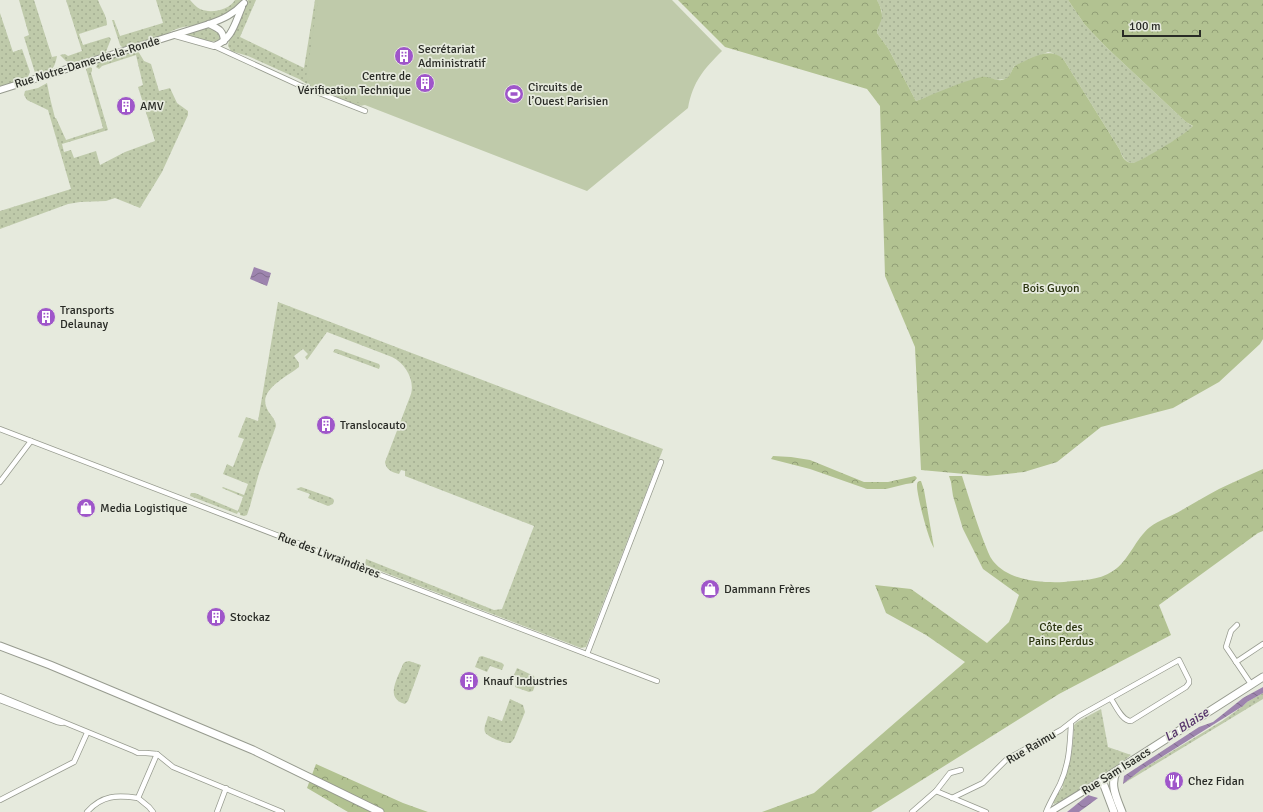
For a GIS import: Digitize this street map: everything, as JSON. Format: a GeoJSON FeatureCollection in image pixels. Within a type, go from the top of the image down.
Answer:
{"type":"FeatureCollection","features":[{"type":"Feature","properties":{"kind":"main road","name":"Rue Notre-Dame-de-la-Ronde"},"geometry":{"type":"LineString","coordinates":[[0,90],[224,19],[232,14],[245,1]]}},
{"type":"Feature","properties":{"kind":"main road","name":"Rue Notre-Dame-de-la-Ronde"},"geometry":{"type":"LineString","coordinates":[[224,41],[232,30],[245,1]]}},
{"type":"Feature","properties":{"kind":"main road"},"geometry":{"type":"LineString","coordinates":[[209,24],[221,31],[223,34],[224,41],[214,46]]}},
{"type":"Feature","properties":{"kind":"main road","name":"Rue Notre-Dame-de-la-Ronde"},"geometry":{"type":"LineString","coordinates":[[175,35],[214,46]]}},
{"type":"Feature","properties":{"kind":"main road"},"geometry":{"type":"LineString","coordinates":[[0,645],[253,750],[380,812]]}},
{"type":"Feature","properties":{"kind":"main road","name":"Rue Sam Isaacs"},"geometry":{"type":"LineString","coordinates":[[1050,812],[1263,677]]}},
{"type":"Feature","properties":{"kind":"main road"},"geometry":{"type":"LineString","coordinates":[[1119,769],[1113,782],[1122,812]]}},
{"type":"Feature","properties":{"kind":"main road"},"geometry":{"type":"LineString","coordinates":[[1104,779],[1116,796]]}},
{"type":"Feature","properties":{"kind":"main road"},"geometry":{"type":"LineString","coordinates":[[1104,779],[1114,812]]}},
{"type":"Feature","properties":{"kind":"street"},"geometry":{"type":"LineString","coordinates":[[214,46],[300,85],[365,111]]}},
{"type":"Feature","properties":{"kind":"street","name":"Rue des Livraindières"},"geometry":{"type":"LineString","coordinates":[[0,429],[657,681]]}},
{"type":"Feature","properties":{"kind":"street"},"geometry":{"type":"LineString","coordinates":[[0,482],[32,441]]}},
{"type":"Feature","properties":{"kind":"street"},"geometry":{"type":"LineString","coordinates":[[587,654],[661,462]]}},
{"type":"Feature","properties":{"kind":"street"},"geometry":{"type":"LineString","coordinates":[[1237,625],[1231,632],[1226,647],[1251,684]]}},
{"type":"Feature","properties":{"kind":"street"},"geometry":{"type":"LineString","coordinates":[[1236,662],[1263,644]]}},
{"type":"Feature","properties":{"kind":"street","name":"Rue Raimu"},"geometry":{"type":"LineString","coordinates":[[952,798],[983,783],[1007,759],[1071,724],[1079,716],[1179,660],[1189,680],[1186,687],[1131,721],[1124,718],[1111,699]]}},
{"type":"Feature","properties":{"kind":"street"},"geometry":{"type":"LineString","coordinates":[[0,696],[57,719],[62,723]]}},
{"type":"Feature","properties":{"kind":"street"},"geometry":{"type":"LineString","coordinates":[[0,700],[138,753],[157,754],[173,767],[282,812]]}},
{"type":"Feature","properties":{"kind":"street"},"geometry":{"type":"LineString","coordinates":[[1046,812],[1066,767],[1070,746],[1071,724]]}},
{"type":"Feature","properties":{"kind":"street"},"geometry":{"type":"LineString","coordinates":[[0,800],[74,762],[87,733]]}},
{"type":"Feature","properties":{"kind":"street"},"geometry":{"type":"LineString","coordinates":[[138,798],[157,754]]}},
{"type":"Feature","properties":{"kind":"street"},"geometry":{"type":"LineString","coordinates":[[912,812],[936,792],[950,773],[961,770]]}},
{"type":"Feature","properties":{"kind":"street"},"geometry":{"type":"LineString","coordinates":[[217,812],[226,788]]}},
{"type":"Feature","properties":{"kind":"street"},"geometry":{"type":"LineString","coordinates":[[936,792],[986,812]]}},
{"type":"Feature","properties":{"kind":"street"},"geometry":{"type":"LineString","coordinates":[[87,812],[101,800],[114,796],[138,798],[153,812]]}},
{"type":"Feature","properties":{"kind":"green space"},"geometry":{"type":"Polygon","coordinates":[[[19,0],[34,0],[52,57],[57,56],[51,70],[36,76],[24,37],[29,35],[19,0]]]}},
{"type":"Feature","properties":{"kind":"green space"},"geometry":{"type":"Polygon","coordinates":[[[66,0],[98,0],[105,15],[107,25],[79,34],[83,45],[109,37],[111,39],[105,54],[73,64],[66,61],[60,55],[65,54],[68,56],[82,51],[66,0]]]}},
{"type":"Feature","properties":{"kind":"green space"},"geometry":{"type":"Polygon","coordinates":[[[156,0],[190,0],[199,8],[214,11],[224,9],[235,0],[242,0],[229,14],[222,17],[207,23],[179,28],[165,35],[123,48],[120,45],[112,20],[114,20],[120,36],[163,23],[156,0]]]}},
{"type":"Feature","properties":{"kind":"green space"},"geometry":{"type":"Polygon","coordinates":[[[248,0],[256,0],[240,37],[304,68],[315,0],[341,0],[365,105],[358,106],[316,90],[299,79],[248,56],[231,51],[228,46],[229,40],[248,0]]]}},
{"type":"Feature","properties":{"kind":"green space","name":"Circuits de l’Ouest Parisien"},"geometry":{"type":"Polygon","coordinates":[[[318,0],[672,0],[722,51],[700,76],[693,90],[688,108],[587,191],[316,86],[306,78],[318,0]]]}},
{"type":"Feature","properties":{"kind":"green space","name":"Bois Guyon"},"geometry":{"type":"Polygon","coordinates":[[[678,0],[877,0],[882,14],[877,33],[888,48],[916,101],[981,77],[999,80],[1005,79],[1009,76],[1016,65],[1040,55],[1047,53],[1059,56],[1064,60],[1124,158],[1132,163],[1163,147],[1193,126],[1186,122],[1106,47],[1085,25],[1068,0],[1263,0],[1263,339],[1260,344],[1219,382],[1173,408],[1101,427],[1057,462],[1024,472],[987,476],[921,470],[915,347],[885,276],[880,106],[867,89],[725,47],[678,0]]]}},
{"type":"Feature","properties":{"kind":"green space"},"geometry":{"type":"Polygon","coordinates":[[[877,0],[1068,0],[1085,25],[1106,47],[1186,122],[1194,127],[1151,155],[1132,163],[1127,161],[1064,60],[1055,54],[1048,52],[1014,66],[1009,77],[1005,79],[996,80],[982,77],[916,101],[888,48],[877,33],[882,11],[877,0]]]}},
{"type":"Feature","properties":{"kind":"green space"},"geometry":{"type":"Polygon","coordinates":[[[0,13],[13,52],[22,49],[30,72],[27,79],[0,87],[0,13]]]}},
{"type":"Feature","properties":{"kind":"green space"},"geometry":{"type":"Polygon","coordinates":[[[207,28],[215,29],[220,34],[220,40],[210,42],[185,34],[207,28]]]}},
{"type":"Feature","properties":{"kind":"green space"},"geometry":{"type":"Polygon","coordinates":[[[138,51],[144,61],[151,64],[159,91],[170,88],[177,103],[188,111],[188,115],[162,172],[140,208],[115,198],[106,201],[80,202],[68,204],[0,229],[0,211],[71,189],[48,110],[27,100],[24,95],[25,91],[38,88],[47,83],[55,118],[66,140],[103,128],[86,69],[90,67],[92,68],[91,73],[108,130],[62,144],[64,152],[71,150],[74,158],[96,151],[100,165],[125,152],[155,141],[138,87],[143,85],[136,55],[102,66],[99,69],[96,67],[98,64],[95,65],[97,62],[138,51]]]}},
{"type":"Feature","properties":{"kind":"green space"},"geometry":{"type":"Polygon","coordinates":[[[278,302],[663,449],[586,647],[581,648],[365,565],[366,559],[494,610],[502,609],[534,526],[405,476],[405,471],[401,470],[399,474],[388,469],[385,462],[411,394],[412,383],[408,372],[401,363],[392,357],[327,332],[307,360],[305,357],[308,354],[303,349],[294,356],[299,363],[299,367],[276,384],[267,394],[265,400],[266,406],[276,423],[276,426],[259,473],[247,515],[240,515],[238,512],[237,514],[190,496],[191,493],[195,493],[238,511],[243,497],[222,488],[223,487],[244,495],[248,484],[223,474],[227,464],[233,467],[244,439],[238,437],[246,417],[258,421],[278,302]]]}},
{"type":"Feature","properties":{"kind":"green space"},"geometry":{"type":"Polygon","coordinates":[[[335,349],[379,364],[379,369],[333,352],[335,349]]]}},
{"type":"Feature","properties":{"kind":"green space"},"geometry":{"type":"Polygon","coordinates":[[[773,456],[810,460],[864,482],[888,482],[915,476],[917,478],[913,483],[886,489],[867,489],[810,469],[771,459],[773,456]]]}},
{"type":"Feature","properties":{"kind":"green space","name":"Côte des Pains Perdus"},"geometry":{"type":"Polygon","coordinates":[[[1263,469],[1263,531],[1258,533],[1159,605],[1171,635],[1059,694],[871,812],[762,812],[814,793],[965,662],[926,635],[886,613],[875,585],[911,589],[987,643],[1009,622],[1019,595],[983,569],[963,529],[953,496],[949,476],[962,476],[990,557],[1000,568],[1016,577],[1045,582],[1064,582],[1089,580],[1101,577],[1113,571],[1119,567],[1150,527],[1219,489],[1263,469]]]}},
{"type":"Feature","properties":{"kind":"green space"},"geometry":{"type":"Polygon","coordinates":[[[921,481],[924,490],[934,548],[926,528],[919,499],[917,483],[921,481]]]}},
{"type":"Feature","properties":{"kind":"green space"},"geometry":{"type":"Polygon","coordinates":[[[301,487],[332,498],[334,500],[333,504],[328,506],[308,498],[310,494],[296,489],[301,487]]]}},
{"type":"Feature","properties":{"kind":"green space"},"geometry":{"type":"Polygon","coordinates":[[[482,656],[502,663],[504,665],[502,670],[490,666],[487,672],[475,667],[479,657],[482,656]]]}},
{"type":"Feature","properties":{"kind":"green space"},"geometry":{"type":"Polygon","coordinates":[[[409,661],[421,665],[408,701],[405,704],[395,697],[394,687],[403,664],[409,661]]]}},
{"type":"Feature","properties":{"kind":"green space"},"geometry":{"type":"Polygon","coordinates":[[[517,668],[534,676],[536,682],[533,691],[529,692],[515,687],[516,683],[521,685],[524,679],[514,675],[517,668]]]}},
{"type":"Feature","properties":{"kind":"green space"},"geometry":{"type":"Polygon","coordinates":[[[1263,693],[1263,699],[1123,784],[1141,770],[1222,721],[1247,702],[1263,693]]]}},
{"type":"Feature","properties":{"kind":"green space"},"geometry":{"type":"Polygon","coordinates":[[[510,699],[523,705],[525,712],[514,739],[509,743],[492,738],[486,734],[484,728],[488,716],[502,721],[510,699]]]}},
{"type":"Feature","properties":{"kind":"green space"},"geometry":{"type":"Polygon","coordinates":[[[1101,709],[1108,747],[1131,755],[1116,767],[1054,804],[1052,801],[1063,787],[1062,785],[1072,749],[1074,725],[1101,709]]]}},
{"type":"Feature","properties":{"kind":"green space"},"geometry":{"type":"Polygon","coordinates":[[[316,764],[403,803],[428,812],[348,812],[307,788],[316,764]]]}},
{"type":"Feature","properties":{"kind":"water"},"geometry":{"type":"Polygon","coordinates":[[[254,267],[271,273],[267,286],[250,279],[254,267]]]}},
{"type":"Feature","properties":{"kind":"water"},"geometry":{"type":"Polygon","coordinates":[[[1263,687],[1263,693],[1141,770],[1123,784],[1124,776],[1199,727],[1213,722],[1243,698],[1263,687]]]}},
{"type":"Feature","properties":{"kind":"water"},"geometry":{"type":"Polygon","coordinates":[[[1088,795],[1098,798],[1079,812],[1067,812],[1088,795]]]}},
{"type":"Feature","properties":{"kind":"place","name":"Secrétariat Administratif"},"geometry":{"type":"Point","coordinates":[404,56]}},
{"type":"Feature","properties":{"kind":"place","name":"Centre de Vérification Technique"},"geometry":{"type":"Point","coordinates":[425,83]}},
{"type":"Feature","properties":{"kind":"place","name":"Circuits de l’Ouest Parisien"},"geometry":{"type":"Point","coordinates":[514,94]}},
{"type":"Feature","properties":{"kind":"place","name":"AMV"},"geometry":{"type":"Point","coordinates":[126,106]}},
{"type":"Feature","properties":{"kind":"place","name":"Transports Delaunay"},"geometry":{"type":"Point","coordinates":[46,317]}},
{"type":"Feature","properties":{"kind":"place","name":"Translocauto"},"geometry":{"type":"Point","coordinates":[326,425]}},
{"type":"Feature","properties":{"kind":"place","name":"Media Logistique"},"geometry":{"type":"Point","coordinates":[86,508]}},
{"type":"Feature","properties":{"kind":"place","name":"Dammann Frères"},"geometry":{"type":"Point","coordinates":[710,589]}},
{"type":"Feature","properties":{"kind":"place","name":"Stockaz"},"geometry":{"type":"Point","coordinates":[216,617]}},
{"type":"Feature","properties":{"kind":"place","name":"Knauf Industries"},"geometry":{"type":"Point","coordinates":[469,681]}},
{"type":"Feature","properties":{"kind":"place","name":"Chez Fidan"},"geometry":{"type":"Point","coordinates":[1174,781]}},
{"type":"Feature","properties":{"kind":"water label","name":"La Blaise"},"geometry":{"type":"Point","coordinates":[1186,724]}}]}
